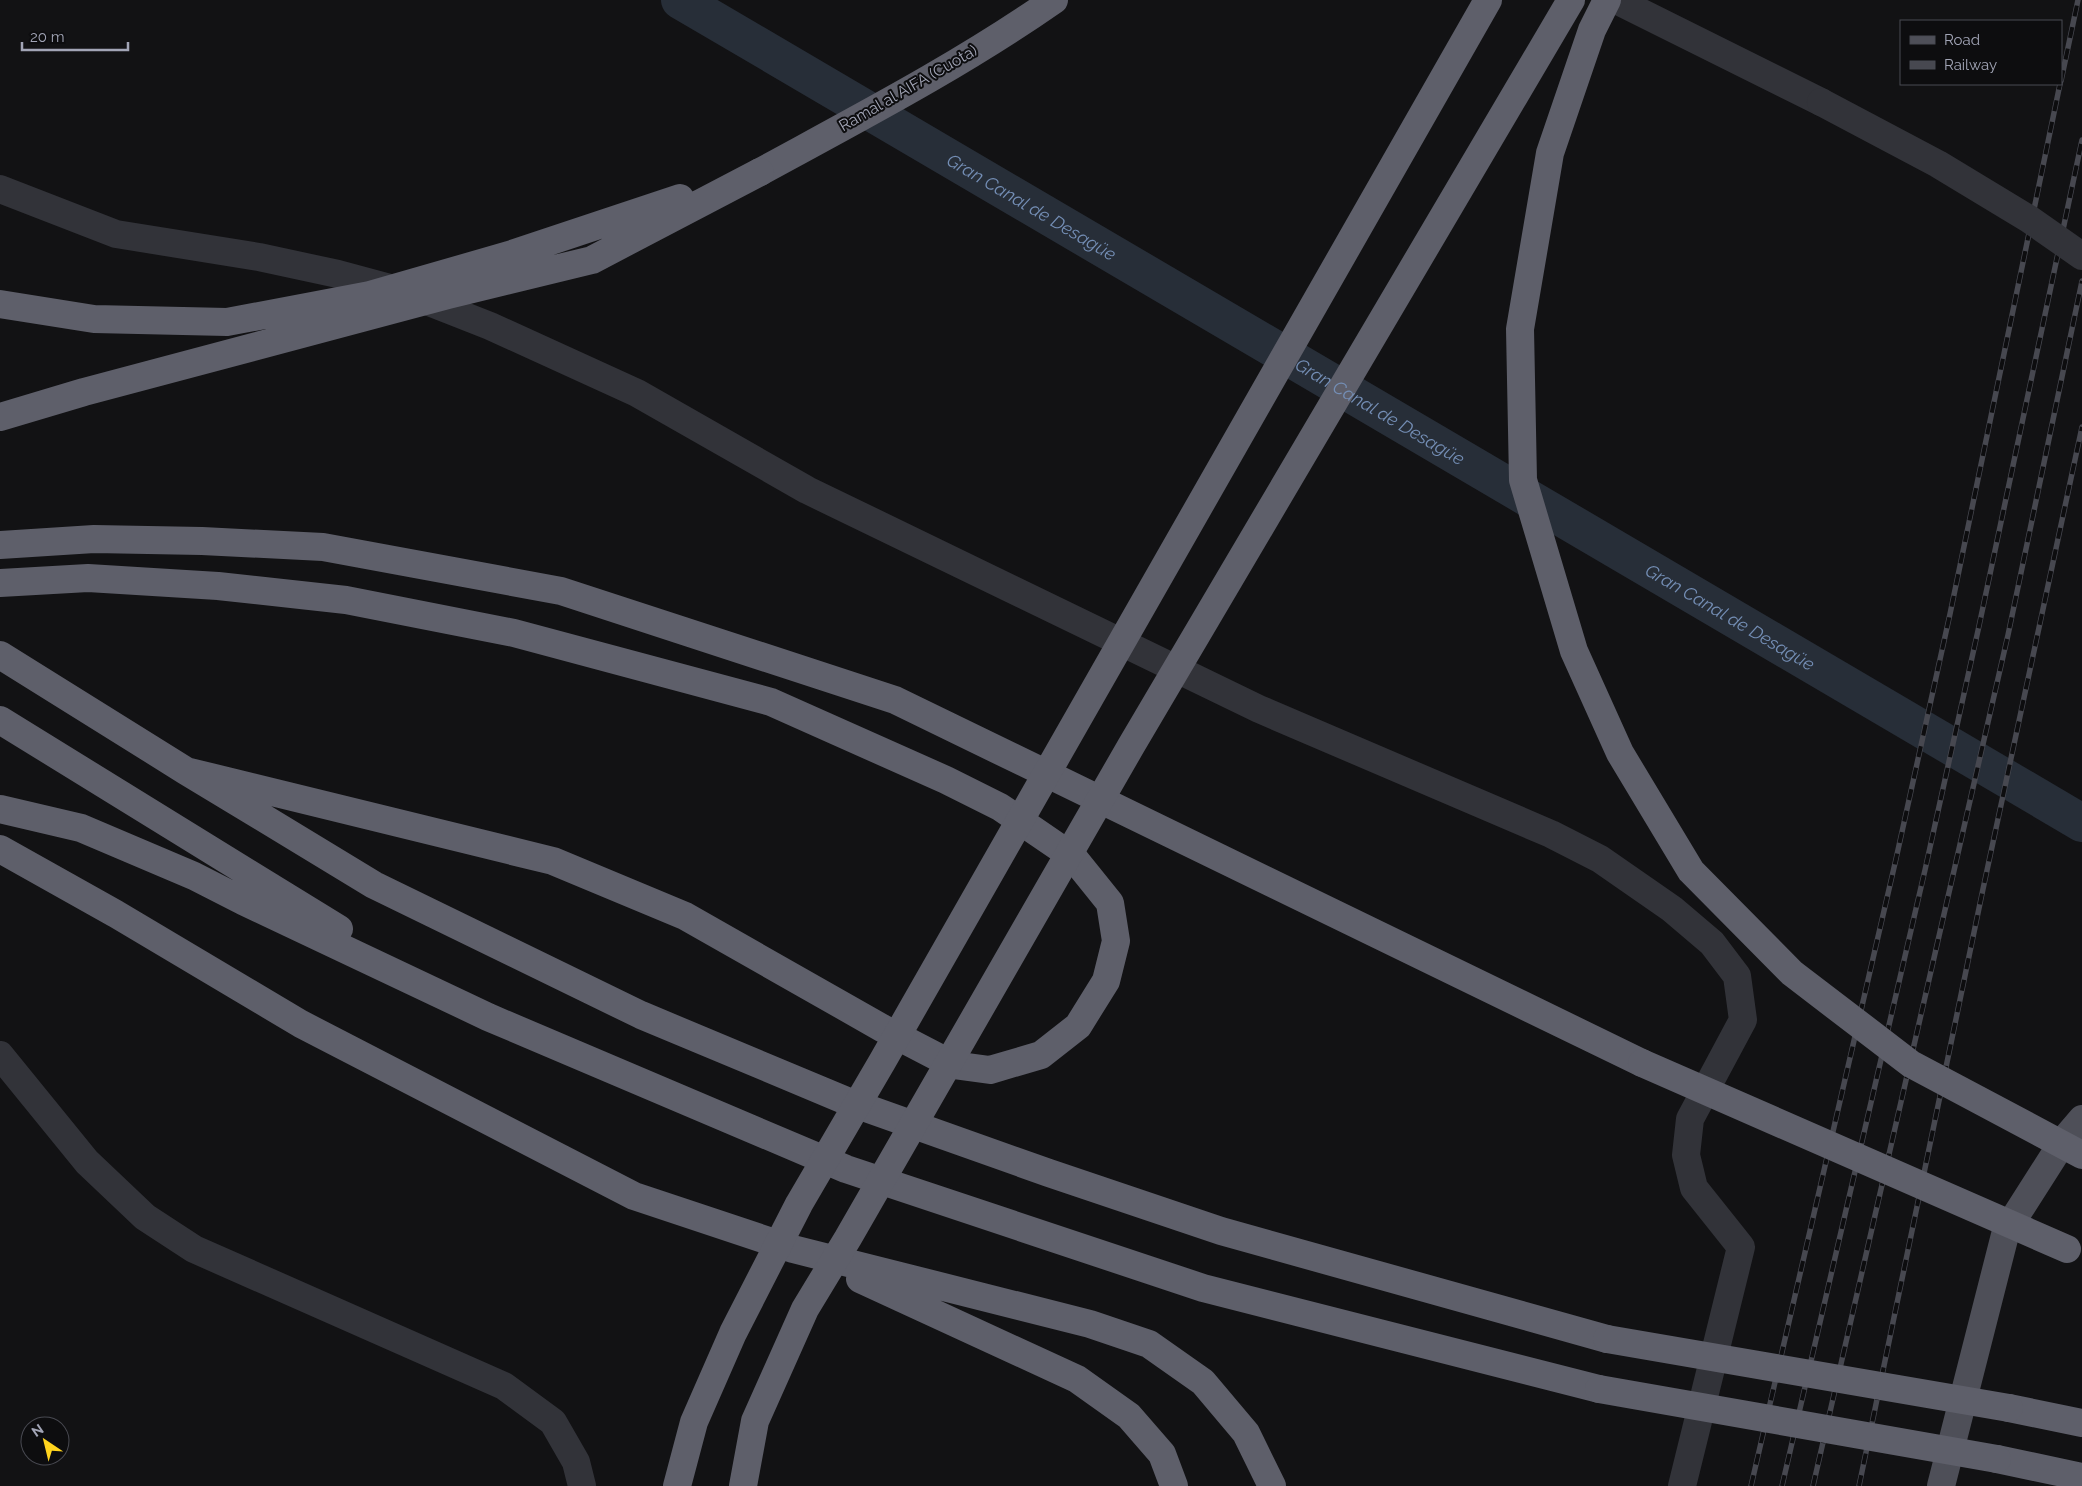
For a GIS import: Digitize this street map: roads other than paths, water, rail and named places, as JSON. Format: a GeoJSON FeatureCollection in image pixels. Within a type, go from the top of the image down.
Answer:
{"type":"FeatureCollection","features":[{"type":"Feature","properties":{"kind":"highway","name":"Ramal al AIFA (Cuota)"},"geometry":{"type":"LineString","coordinates":[[760,172],[900,95],[1031,16],[1054,0]]}},
{"type":"Feature","properties":{"kind":"highway"},"geometry":{"type":"LineString","coordinates":[[678,1486],[694,1422],[733,1333],[799,1204],[882,1062],[1488,0]]}},
{"type":"Feature","properties":{"kind":"highway"},"geometry":{"type":"LineString","coordinates":[[743,1486],[755,1421],[805,1309],[848,1238],[1130,746],[1571,0]]}},
{"type":"Feature","properties":{"kind":"highway"},"geometry":{"type":"LineString","coordinates":[[1607,0],[1592,30],[1550,152],[1520,329],[1523,480],[1574,651],[1620,753],[1691,871],[1792,973],[1911,1064],[2082,1155]]}},
{"type":"Feature","properties":{"kind":"highway"},"geometry":{"type":"LineString","coordinates":[[0,304],[94,319],[227,322],[370,295],[509,255],[760,172]]}},
{"type":"Feature","properties":{"kind":"highway"},"geometry":{"type":"LineString","coordinates":[[0,417],[84,392],[438,298],[592,260],[760,172]]}},
{"type":"Feature","properties":{"kind":"highway"},"geometry":{"type":"LineString","coordinates":[[0,545],[94,539],[202,541],[322,547],[561,591],[895,700],[1642,1063],[2075,1253]]}},
{"type":"Feature","properties":{"kind":"highway"},"geometry":{"type":"LineString","coordinates":[[0,583],[88,578],[218,586],[346,600],[514,633],[771,702],[946,780],[1000,807],[1073,857],[1110,903],[1116,941],[1106,981],[1078,1026],[1041,1055],[990,1070],[953,1065],[882,1028],[685,916],[553,861],[186,771]]}},
{"type":"Feature","properties":{"kind":"highway"},"geometry":{"type":"LineString","coordinates":[[0,655],[374,885],[641,1014],[849,1102],[1049,1173],[1221,1231],[1607,1339],[2009,1408],[2082,1423]]}},
{"type":"Feature","properties":{"kind":"highway"},"geometry":{"type":"LineString","coordinates":[[0,720],[332,925],[488,1016]]}},
{"type":"Feature","properties":{"kind":"highway"},"geometry":{"type":"LineString","coordinates":[[0,809],[81,828],[194,876],[243,901],[488,1016],[846,1169],[1203,1288],[1599,1389],[1997,1459],[2082,1477]]}},
{"type":"Feature","properties":{"kind":"highway"},"geometry":{"type":"LineString","coordinates":[[0,849],[116,914],[301,1024],[634,1196],[793,1249],[1090,1324],[1149,1344],[1209,1389],[1246,1433],[1272,1486]]}},
{"type":"Feature","properties":{"kind":"highway"},"geometry":{"type":"LineString","coordinates":[[793,1249],[1077,1379],[1129,1416],[1162,1454],[1174,1486]]}},
{"type":"Feature","properties":{"kind":"main road"},"geometry":{"type":"LineString","coordinates":[[1941,1486],[2006,1231],[2064,1140],[2082,1119]]}},
{"type":"Feature","properties":{"kind":"street"},"geometry":{"type":"LineString","coordinates":[[1616,0],[1821,102],[1938,164],[2030,219],[2082,256]]}},
{"type":"Feature","properties":{"kind":"street"},"geometry":{"type":"LineString","coordinates":[[0,189],[116,234],[260,257],[338,274],[401,291],[490,326],[637,393],[807,490],[1241,700],[1559,838],[1600,859],[1672,910],[1712,943],[1737,976],[1743,1020],[1690,1119],[1686,1155],[1694,1188],[1741,1247],[1682,1486]]}},
{"type":"Feature","properties":{"kind":"street"},"geometry":{"type":"LineString","coordinates":[[0,1055],[87,1162],[145,1217],[194,1249],[504,1386],[553,1422],[576,1462],[582,1486]]}},
{"type":"Feature","properties":{"kind":"waterway","name":"Gran Canal de Desagüe"},"geometry":{"type":"LineString","coordinates":[[680,0],[2082,823]]}},
{"type":"Feature","properties":{"kind":"railway"},"geometry":{"type":"LineString","coordinates":[[2062,76],[2078,0]]}},
{"type":"Feature","properties":{"kind":"railway"},"geometry":{"type":"LineString","coordinates":[[1751,1486],[1896,859],[1950,614],[2060,85]]}},
{"type":"Feature","properties":{"kind":"railway"},"geometry":{"type":"LineString","coordinates":[[1782,1486],[1925,870],[2082,140]]}},
{"type":"Feature","properties":{"kind":"railway"},"geometry":{"type":"LineString","coordinates":[[1813,1486],[2008,635],[2082,281]]}},
{"type":"Feature","properties":{"kind":"railway"},"geometry":{"type":"LineString","coordinates":[[1859,1486],[1983,889],[2082,427]]}}]}
